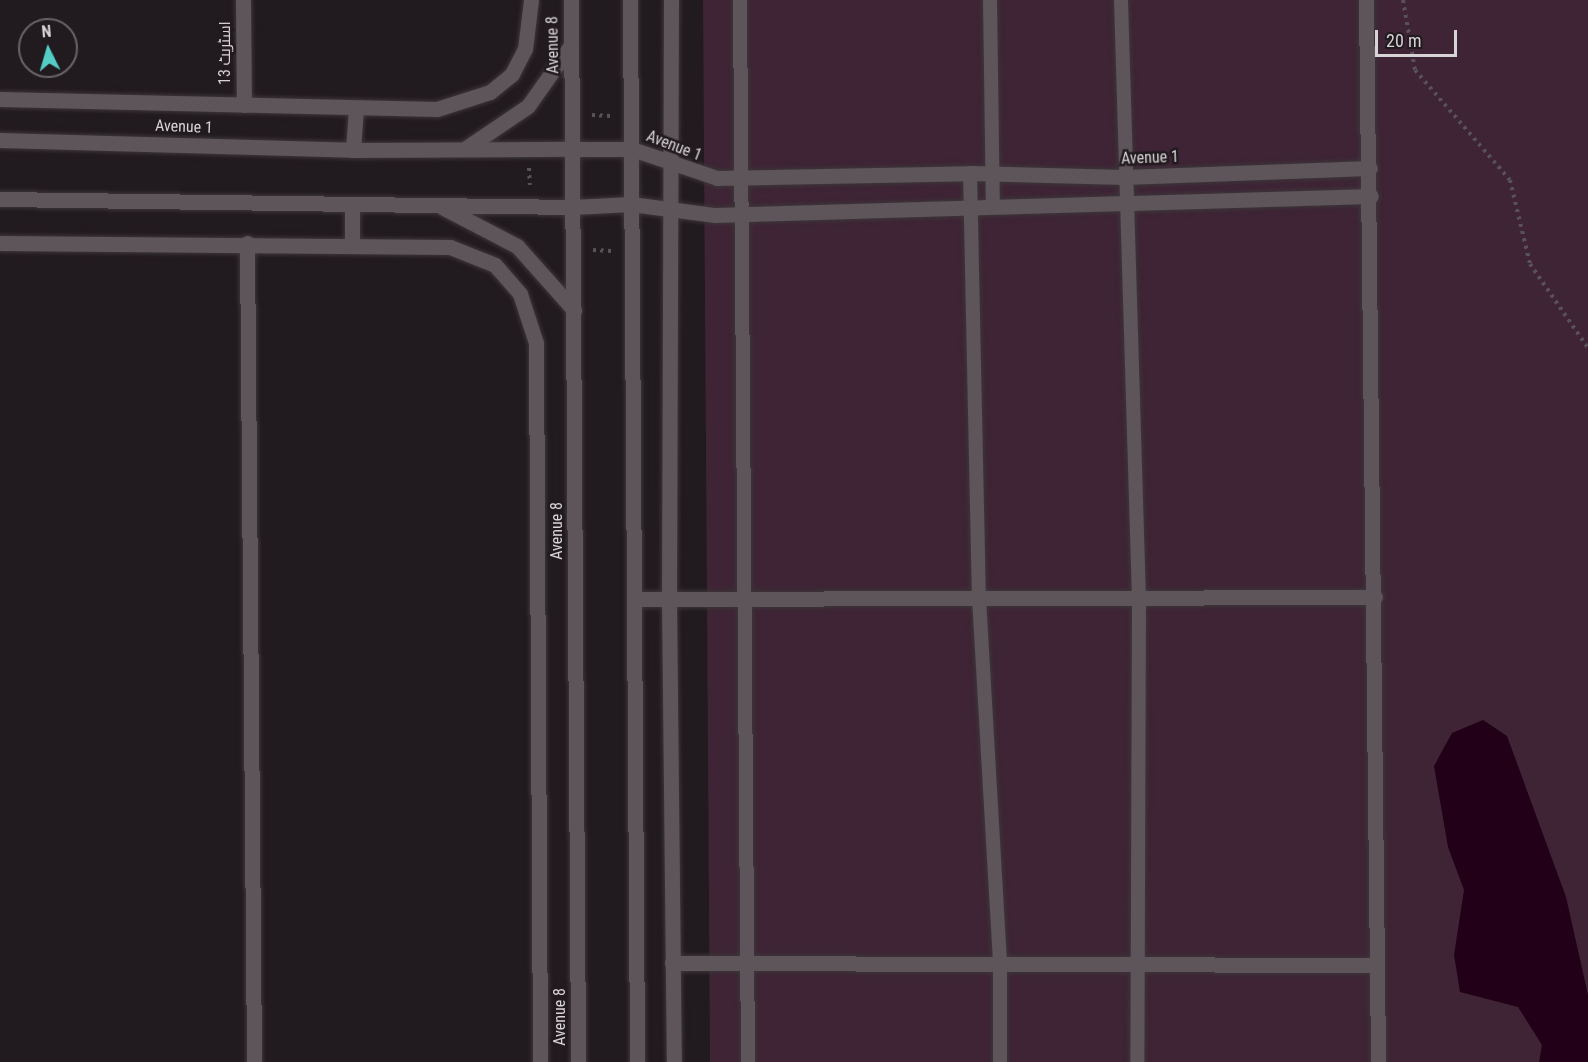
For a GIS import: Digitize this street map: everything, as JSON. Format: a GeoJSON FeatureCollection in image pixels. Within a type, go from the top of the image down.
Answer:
{"type":"FeatureCollection","features":[{"type":"Feature","properties":{"kind":"street","name":"اسٹریٹ 13"},"geometry":{"type":"LineString","coordinates":[[243,0],[244,105]]}},
{"type":"Feature","properties":{"kind":"street"},"geometry":{"type":"LineString","coordinates":[[0,99],[437,109],[490,92],[512,74],[525,49],[531,0]]}},
{"type":"Feature","properties":{"kind":"street","name":"Avenue 8"},"geometry":{"type":"LineString","coordinates":[[571,0],[574,149],[578,1062]]}},
{"type":"Feature","properties":{"kind":"street"},"geometry":{"type":"LineString","coordinates":[[630,0],[637,1062]]}},
{"type":"Feature","properties":{"kind":"street"},"geometry":{"type":"LineString","coordinates":[[671,0],[674,163],[669,599],[674,1062]]}},
{"type":"Feature","properties":{"kind":"street"},"geometry":{"type":"LineString","coordinates":[[1366,0],[1371,196],[1375,597],[1375,965],[1378,1062]]}},
{"type":"Feature","properties":{"kind":"street"},"geometry":{"type":"LineString","coordinates":[[466,148],[528,106],[571,45]]}},
{"type":"Feature","properties":{"kind":"street"},"geometry":{"type":"LineString","coordinates":[[353,150],[356,108]]}},
{"type":"Feature","properties":{"kind":"street","name":"Avenue 1"},"geometry":{"type":"LineString","coordinates":[[0,140],[353,150],[632,149],[674,163],[699,175],[741,178],[970,173],[1124,177],[1370,168]]}},
{"type":"Feature","properties":{"kind":"street"},"geometry":{"type":"LineString","coordinates":[[0,199],[442,207],[573,207],[631,204],[672,212],[738,212],[972,204],[1127,205],[1371,196]]}},
{"type":"Feature","properties":{"kind":"street"},"geometry":{"type":"LineString","coordinates":[[352,204],[352,245]]}},
{"type":"Feature","properties":{"kind":"street"},"geometry":{"type":"LineString","coordinates":[[442,207],[517,246],[574,310]]}},
{"type":"Feature","properties":{"kind":"street"},"geometry":{"type":"LineString","coordinates":[[0,243],[247,243],[450,247],[477,255],[508,276],[531,320],[536,342],[540,1062]]}},
{"type":"Feature","properties":{"kind":"street"},"geometry":{"type":"LineString","coordinates":[[247,243],[254,1062]]}},
{"type":"Feature","properties":{"kind":"street"},"geometry":{"type":"LineString","coordinates":[[635,598],[1375,597]]}},
{"type":"Feature","properties":{"kind":"street"},"geometry":{"type":"LineString","coordinates":[[672,963],[1139,967],[1375,965]]}},
{"type":"Feature","properties":{"kind":"lane"},"geometry":{"type":"LineString","coordinates":[[740,0],[741,178],[738,212],[745,599],[748,1062]]}},
{"type":"Feature","properties":{"kind":"lane"},"geometry":{"type":"LineString","coordinates":[[990,0],[993,204]]}},
{"type":"Feature","properties":{"kind":"lane"},"geometry":{"type":"LineString","coordinates":[[1121,0],[1124,177],[1127,205],[1139,598],[1137,1062]]}},
{"type":"Feature","properties":{"kind":"lane"},"geometry":{"type":"LineString","coordinates":[[970,173],[979,598],[1000,966],[1000,1062]]}},
{"type":"Feature","properties":{"kind":"path"},"geometry":{"type":"LineString","coordinates":[[1403,0],[1415,70],[1510,180],[1530,264],[1588,348]]}},
{"type":"Feature","properties":{"kind":"path"},"geometry":{"type":"LineString","coordinates":[[573,115],[631,116]]}},
{"type":"Feature","properties":{"kind":"path"},"geometry":{"type":"LineString","coordinates":[[529,148],[531,207]]}},
{"type":"Feature","properties":{"kind":"path"},"geometry":{"type":"LineString","coordinates":[[574,250],[631,251]]}},
{"type":"Feature","properties":{"kind":"shaded area"},"geometry":{"type":"Polygon","coordinates":[[[703,0],[1588,0],[1588,1062],[710,1062],[703,0]]]}},
{"type":"Feature","properties":{"kind":"shaded area"},"geometry":{"type":"Polygon","coordinates":[[[1483,720],[1507,736],[1566,897],[1588,995],[1588,1062],[1539,1062],[1542,1045],[1518,1007],[1460,992],[1454,955],[1464,890],[1448,847],[1434,766],[1452,733],[1483,720]]]}}]}
